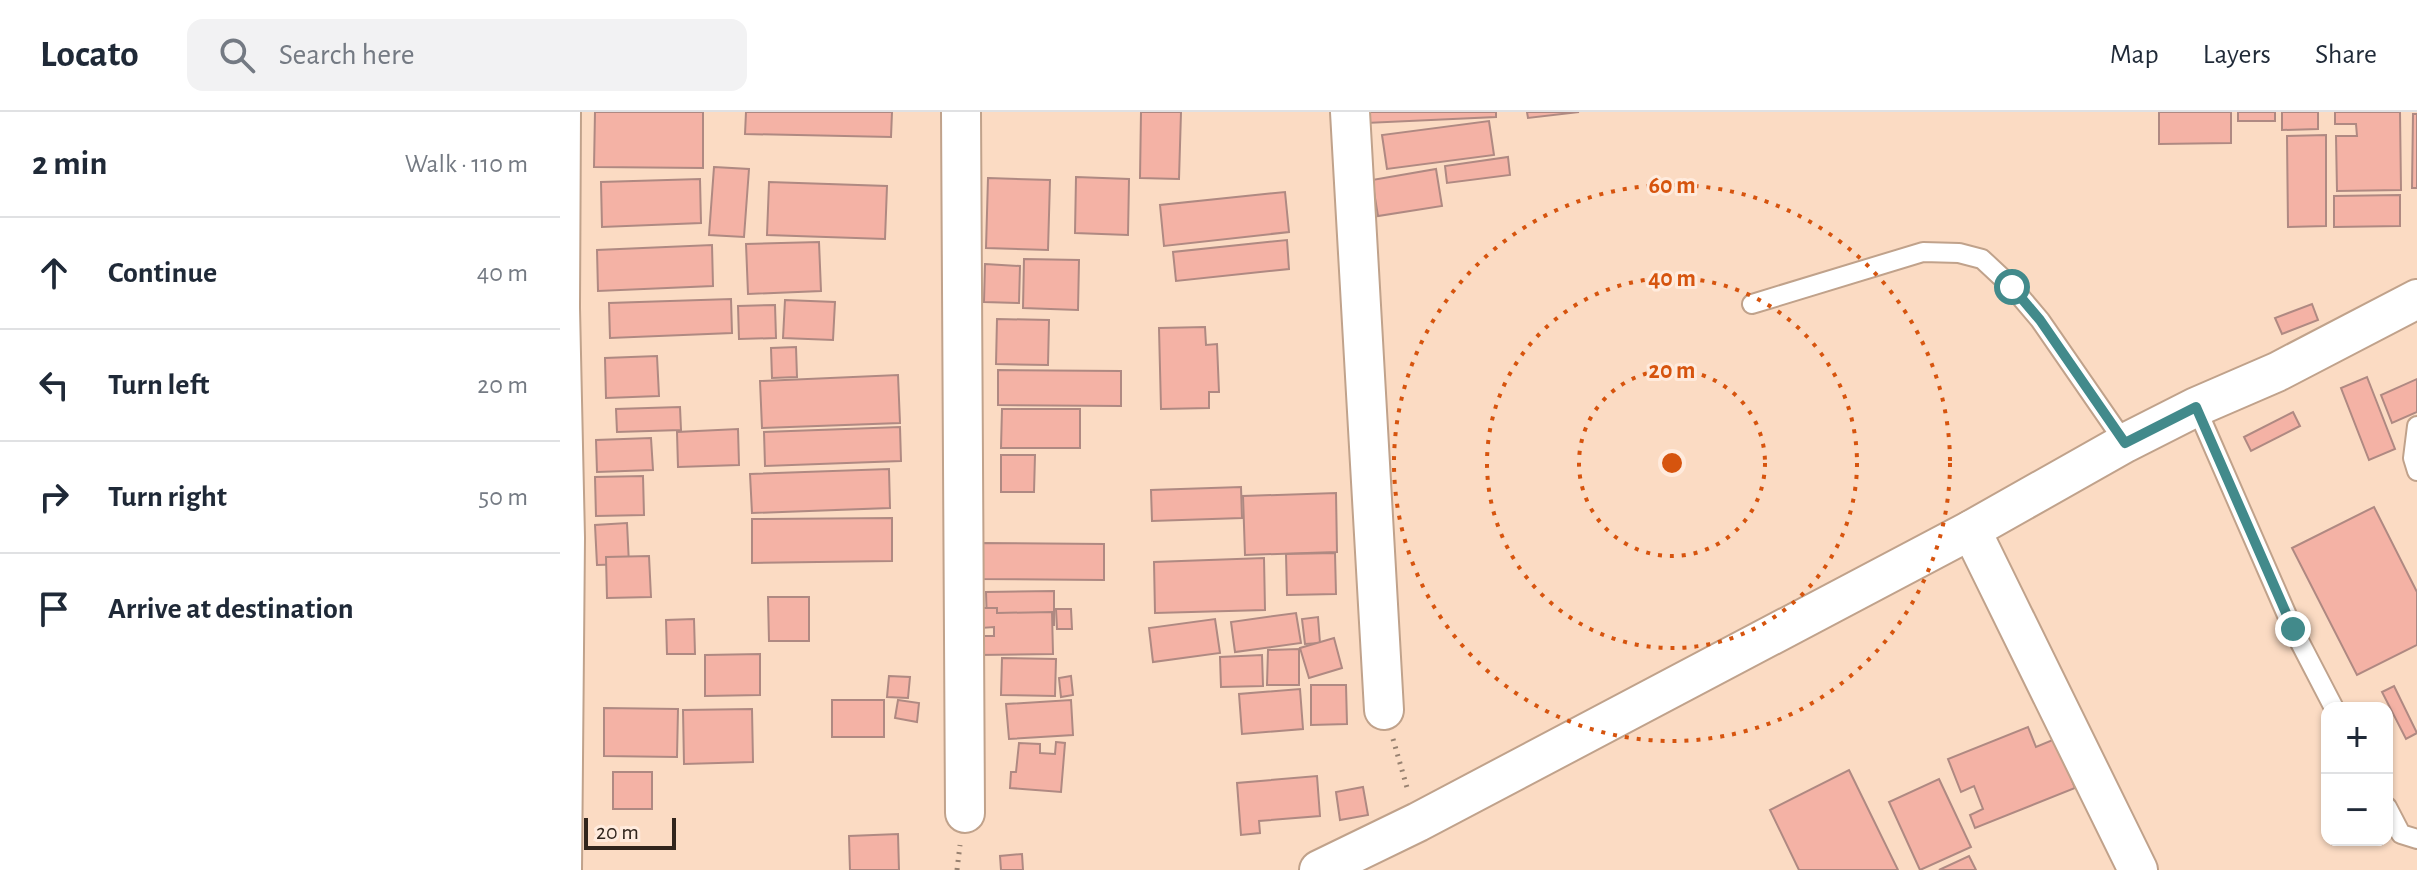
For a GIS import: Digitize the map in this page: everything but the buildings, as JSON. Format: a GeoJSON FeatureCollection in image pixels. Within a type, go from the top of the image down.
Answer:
{"type":"FeatureCollection","features":[{"type":"Feature","properties":{"kind":"street"},"geometry":{"type":"LineString","coordinates":[[561,112],[560,308],[565,538],[562,870]]}},
{"type":"Feature","properties":{"kind":"street"},"geometry":{"type":"LineString","coordinates":[[961,112],[965,813]]}},
{"type":"Feature","properties":{"kind":"street"},"geometry":{"type":"LineString","coordinates":[[1350,112],[1384,710]]}},
{"type":"Feature","properties":{"kind":"street"},"geometry":{"type":"LineString","coordinates":[[1319,870],[1418,822],[1971,530],[2125,443],[2196,407],[2277,372],[2417,299]]}},
{"type":"Feature","properties":{"kind":"street"},"geometry":{"type":"LineString","coordinates":[[1971,530],[2138,870]]}},
{"type":"Feature","properties":{"kind":"lane"},"geometry":{"type":"LineString","coordinates":[[1752,304],[1923,252],[1959,253],[1982,259],[2012,287],[2040,320],[2125,443]]}},
{"type":"Feature","properties":{"kind":"lane"},"geometry":{"type":"LineString","coordinates":[[2196,407],[2293,629],[2331,702]]}},
{"type":"Feature","properties":{"kind":"lane"},"geometry":{"type":"LineString","coordinates":[[2417,426],[2413,458],[2417,471]]}},
{"type":"Feature","properties":{"kind":"lane"},"geometry":{"type":"LineString","coordinates":[[2393,819],[2401,834],[2417,839]]}},
{"type":"Feature","properties":{"kind":"path"},"geometry":{"type":"LineString","coordinates":[[1384,710],[1418,822]]}},
{"type":"Feature","properties":{"kind":"route"},"geometry":{"type":"LineString","coordinates":[[2012,287],[2040,320],[2125,443],[2196,407],[2293,629]]}}]}
